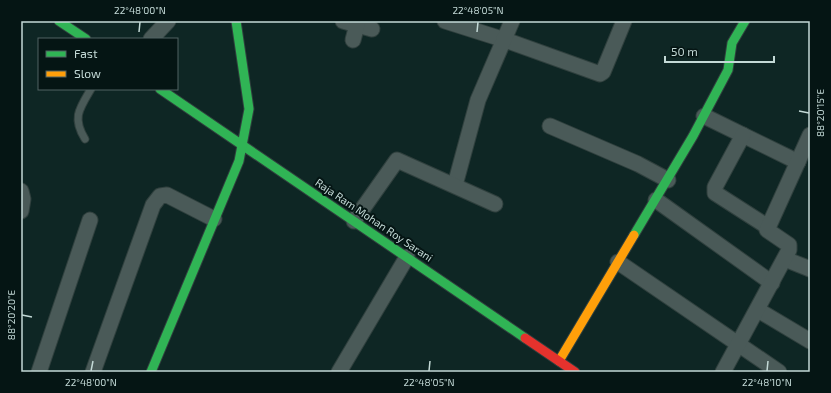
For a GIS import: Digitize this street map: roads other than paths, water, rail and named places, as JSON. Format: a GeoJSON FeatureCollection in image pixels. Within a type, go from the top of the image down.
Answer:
{"type":"FeatureCollection","features":[{"type":"Feature","properties":{"kind":"street"},"geometry":{"type":"LineString","coordinates":[[59,21],[84,38]]}},
{"type":"Feature","properties":{"kind":"street"},"geometry":{"type":"LineString","coordinates":[[152,38],[168,21]]}},
{"type":"Feature","properties":{"kind":"street"},"geometry":{"type":"LineString","coordinates":[[151,372],[194,266],[234,176],[243,145],[248,119],[248,101],[236,21]]}},
{"type":"Feature","properties":{"kind":"street"},"geometry":{"type":"LineString","coordinates":[[444,21],[505,40],[601,74],[624,21]]}},
{"type":"Feature","properties":{"kind":"street"},"geometry":{"type":"LineString","coordinates":[[455,186],[478,100],[512,21]]}},
{"type":"Feature","properties":{"kind":"street"},"geometry":{"type":"LineString","coordinates":[[559,361],[668,180],[704,116],[728,70],[732,42],[745,21]]}},
{"type":"Feature","properties":{"kind":"street"},"geometry":{"type":"LineString","coordinates":[[353,40],[353,22],[372,29]]}},
{"type":"Feature","properties":{"kind":"street","name":"Raja Ram Mohan Roy Sarani"},"geometry":{"type":"LineString","coordinates":[[161,90],[575,372]]}},
{"type":"Feature","properties":{"kind":"street"},"geometry":{"type":"LineString","coordinates":[[704,116],[798,162]]}},
{"type":"Feature","properties":{"kind":"street"},"geometry":{"type":"LineString","coordinates":[[550,126],[638,164],[668,180]]}},
{"type":"Feature","properties":{"kind":"street"},"geometry":{"type":"LineString","coordinates":[[723,372],[758,310],[789,250],[789,245],[768,231],[768,227],[715,193],[715,187],[743,135]]}},
{"type":"Feature","properties":{"kind":"street"},"geometry":{"type":"LineString","coordinates":[[768,227],[810,135]]}},
{"type":"Feature","properties":{"kind":"street"},"geometry":{"type":"LineString","coordinates":[[354,221],[397,160],[495,204]]}},
{"type":"Feature","properties":{"kind":"street"},"geometry":{"type":"LineString","coordinates":[[21,191],[23,199],[21,211]]}},
{"type":"Feature","properties":{"kind":"street"},"geometry":{"type":"LineString","coordinates":[[93,372],[153,205],[160,196],[167,195],[214,219]]}},
{"type":"Feature","properties":{"kind":"street"},"geometry":{"type":"LineString","coordinates":[[656,200],[772,283]]}},
{"type":"Feature","properties":{"kind":"street"},"geometry":{"type":"LineString","coordinates":[[39,372],[90,220]]}},
{"type":"Feature","properties":{"kind":"street"},"geometry":{"type":"LineString","coordinates":[[339,372],[407,257]]}},
{"type":"Feature","properties":{"kind":"street"},"geometry":{"type":"LineString","coordinates":[[785,259],[810,269]]}},
{"type":"Feature","properties":{"kind":"street"},"geometry":{"type":"LineString","coordinates":[[618,262],[779,372]]}},
{"type":"Feature","properties":{"kind":"street"},"geometry":{"type":"LineString","coordinates":[[758,310],[810,341]]}},
{"type":"Feature","properties":{"kind":"lane"},"geometry":{"type":"LineString","coordinates":[[85,139],[78,124],[77,117],[80,108],[90,90]]}}]}
